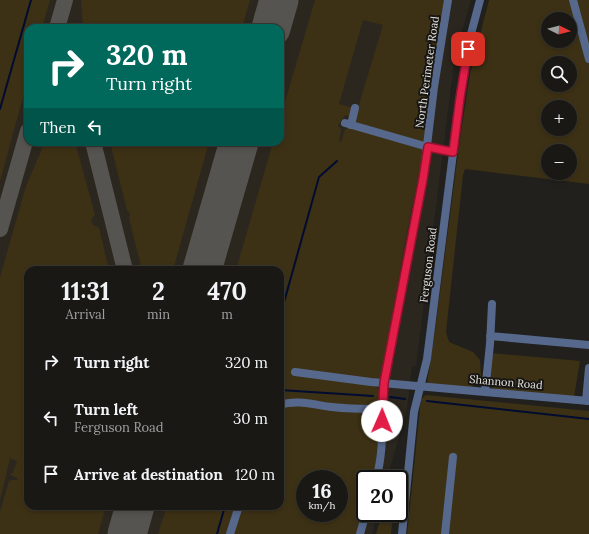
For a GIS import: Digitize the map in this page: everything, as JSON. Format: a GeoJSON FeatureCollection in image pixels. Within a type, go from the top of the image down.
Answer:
{"type":"FeatureCollection","features":[{"type":"Feature","properties":{"kind":"street","name":"North Perimeter Road"},"geometry":{"type":"LineString","coordinates":[[378,470],[381,451],[384,383],[422,187],[434,87],[448,0]]}},
{"type":"Feature","properties":{"kind":"street","name":"Ferguson Road"},"geometry":{"type":"LineString","coordinates":[[402,534],[414,412],[427,359],[465,64],[480,0]]}},
{"type":"Feature","properties":{"kind":"street"},"geometry":{"type":"LineString","coordinates":[[573,0],[589,59]]}},
{"type":"Feature","properties":{"kind":"street"},"geometry":{"type":"LineString","coordinates":[[355,108],[348,124],[428,147],[453,152]]}},
{"type":"Feature","properties":{"kind":"street"},"geometry":{"type":"LineString","coordinates":[[485,392],[492,304]]}},
{"type":"Feature","properties":{"kind":"street"},"geometry":{"type":"LineString","coordinates":[[490,336],[589,345]]}},
{"type":"Feature","properties":{"kind":"street"},"geometry":{"type":"LineString","coordinates":[[587,401],[589,368]]}},
{"type":"Feature","properties":{"kind":"street","name":"Shannon Road"},"geometry":{"type":"LineString","coordinates":[[295,372],[359,381],[587,401]]}},
{"type":"Feature","properties":{"kind":"street"},"geometry":{"type":"LineString","coordinates":[[284,403],[297,403],[340,408],[382,409]]}},
{"type":"Feature","properties":{"kind":"street"},"geometry":{"type":"LineString","coordinates":[[445,534],[453,457]]}},
{"type":"Feature","properties":{"kind":"street"},"geometry":{"type":"LineString","coordinates":[[230,534],[238,510]]}},
{"type":"Feature","properties":{"kind":"street"},"geometry":{"type":"LineString","coordinates":[[360,534],[363,522]]}},
{"type":"Feature","properties":{"kind":"shaded area"},"geometry":{"type":"Polygon","coordinates":[[[0,0],[471,0],[455,55],[416,366],[412,366],[407,408],[390,470],[356,470],[356,522],[375,522],[372,534],[0,534],[0,0]]]}},
{"type":"Feature","properties":{"kind":"shaded area"},"geometry":{"type":"Polygon","coordinates":[[[0,0],[50,0],[43,24],[24,24],[24,94],[0,181],[0,0]]]}},
{"type":"Feature","properties":{"kind":"shaded area"},"geometry":{"type":"Polygon","coordinates":[[[81,0],[250,0],[243,24],[83,24],[81,0]]]}},
{"type":"Feature","properties":{"kind":"shaded area"},"geometry":{"type":"Polygon","coordinates":[[[315,0],[445,0],[424,143],[355,122],[383,25],[363,20],[339,104],[353,108],[351,117],[345,115],[338,125],[341,130],[339,141],[341,142],[345,130],[349,127],[422,148],[423,154],[405,242],[382,374],[375,386],[380,391],[380,399],[377,406],[284,402],[284,266],[237,266],[272,146],[284,146],[284,105],[315,0]]]}},
{"type":"Feature","properties":{"kind":"shaded area"},"geometry":{"type":"Polygon","coordinates":[[[489,0],[589,0],[589,184],[556,180],[577,180],[577,144],[541,144],[541,178],[465,169],[463,175],[446,332],[449,342],[473,352],[480,360],[481,377],[471,388],[427,384],[470,74],[489,0]]]}},
{"type":"Feature","properties":{"kind":"shaded area"},"geometry":{"type":"Polygon","coordinates":[[[43,146],[76,146],[95,215],[91,220],[93,225],[99,228],[108,266],[24,266],[24,510],[105,510],[98,534],[0,534],[0,512],[9,481],[17,480],[18,478],[10,475],[13,473],[17,461],[10,458],[0,500],[0,277],[26,186],[43,146]]]}},
{"type":"Feature","properties":{"kind":"shaded area"},"geometry":{"type":"Polygon","coordinates":[[[111,146],[208,146],[174,266],[141,266],[129,218],[130,214],[127,210],[111,146]]]}},
{"type":"Feature","properties":{"kind":"shaded area"},"geometry":{"type":"Polygon","coordinates":[[[491,353],[580,361],[574,397],[499,390],[493,388],[489,385],[491,353]]]}},
{"type":"Feature","properties":{"kind":"shaded area"},"geometry":{"type":"Polygon","coordinates":[[[426,395],[589,411],[589,534],[407,534],[421,399],[426,395]]]}},
{"type":"Feature","properties":{"kind":"shaded area"},"geometry":{"type":"Polygon","coordinates":[[[290,405],[375,412],[379,417],[375,470],[356,470],[356,522],[360,522],[357,534],[233,534],[240,510],[284,510],[284,407],[290,405]]]}},
{"type":"Feature","properties":{"kind":"shaded area"},"geometry":{"type":"Polygon","coordinates":[[[166,510],[236,510],[229,534],[158,534],[166,510]]]}},
{"type":"Feature","properties":{"kind":"shaded area"},"geometry":{"type":"Polygon","coordinates":[[[379,522],[392,522],[391,534],[376,534],[379,522]]]}},
{"type":"Feature","properties":{"kind":"waterway"},"geometry":{"type":"LineString","coordinates":[[24,24],[31,0]]}},
{"type":"Feature","properties":{"kind":"waterway"},"geometry":{"type":"LineString","coordinates":[[0,109],[24,25]]}},
{"type":"Feature","properties":{"kind":"waterway"},"geometry":{"type":"LineString","coordinates":[[284,302],[319,177],[337,161]]}},
{"type":"Feature","properties":{"kind":"waterway"},"geometry":{"type":"LineString","coordinates":[[284,390],[373,396]]}},
{"type":"Feature","properties":{"kind":"waterway"},"geometry":{"type":"LineString","coordinates":[[390,397],[405,399]]}},
{"type":"Feature","properties":{"kind":"waterway"},"geometry":{"type":"LineString","coordinates":[[427,401],[589,419]]}},
{"type":"Feature","properties":{"kind":"waterway"},"geometry":{"type":"LineString","coordinates":[[217,534],[224,510]]}},
{"type":"Feature","properties":{"kind":"taxiway"},"geometry":{"type":"LineString","coordinates":[[58,24],[65,0]]}},
{"type":"Feature","properties":{"kind":"taxiway"},"geometry":{"type":"LineString","coordinates":[[0,229],[24,145]]}},
{"type":"Feature","properties":{"kind":"taxiway"},"geometry":{"type":"LineString","coordinates":[[94,146],[124,266]]}},
{"type":"Feature","properties":{"kind":"taxiway"},"geometry":{"type":"LineString","coordinates":[[128,531],[132,510]]}},
{"type":"Feature","properties":{"kind":"runway"},"geometry":{"type":"LineString","coordinates":[[272,24],[279,0]]}},
{"type":"Feature","properties":{"kind":"runway"},"geometry":{"type":"LineString","coordinates":[[203,266],[238,146]]}},
{"type":"Feature","properties":{"kind":"runway"},"geometry":{"type":"LineString","coordinates":[[127,534],[134,510]]}},
{"type":"Feature","properties":{"kind":"route"},"geometry":{"type":"LineString","coordinates":[[382,421],[384,383],[428,147],[453,152],[468,49]]}}]}
